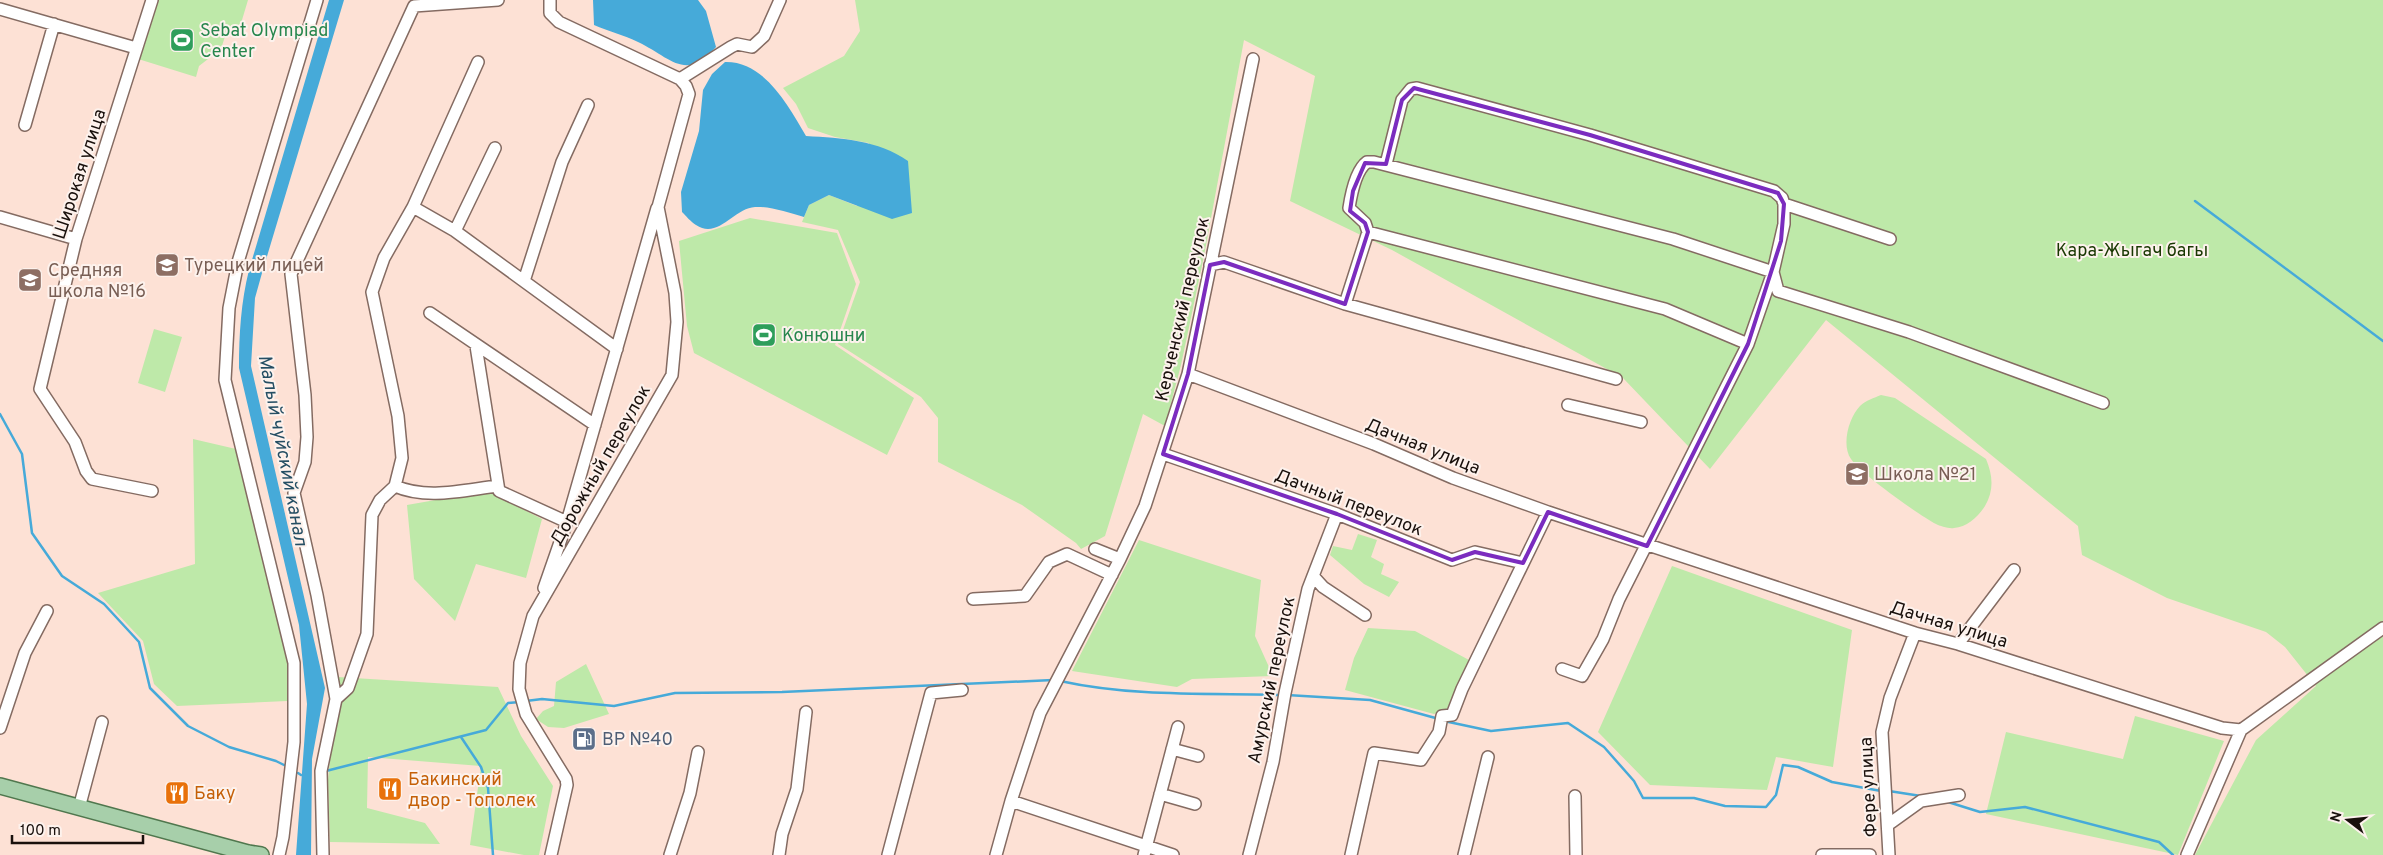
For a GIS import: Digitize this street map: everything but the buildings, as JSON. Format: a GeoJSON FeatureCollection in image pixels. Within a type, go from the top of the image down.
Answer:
{"type":"FeatureCollection","features":[{"type":"Feature","properties":{"kind":"main road"},"geometry":{"type":"LineString","coordinates":[[0,786],[261,855]]}},
{"type":"Feature","properties":{"kind":"street","name":"Широкая улица"},"geometry":{"type":"LineString","coordinates":[[152,0],[76,239],[40,388],[75,442],[86,471],[92,479],[152,491]]}},
{"type":"Feature","properties":{"kind":"street"},"geometry":{"type":"LineString","coordinates":[[279,855],[283,837],[294,742],[294,663],[225,380],[229,308],[238,262],[317,0]]}},
{"type":"Feature","properties":{"kind":"street"},"geometry":{"type":"LineString","coordinates":[[323,855],[320,771],[336,699],[317,595],[294,493],[305,462],[307,437],[305,395],[290,274],[414,6],[498,0]]}},
{"type":"Feature","properties":{"kind":"street"},"geometry":{"type":"LineString","coordinates":[[546,1],[550,13],[559,22],[680,79],[731,47],[738,44],[752,48],[760,42],[780,0]]}},
{"type":"Feature","properties":{"kind":"street"},"geometry":{"type":"LineString","coordinates":[[0,9],[136,48]]}},
{"type":"Feature","properties":{"kind":"street"},"geometry":{"type":"LineString","coordinates":[[25,125],[54,24]]}},
{"type":"Feature","properties":{"kind":"street","name":"Керченский переулок"},"geometry":{"type":"LineString","coordinates":[[996,855],[1011,801],[1040,713],[1120,559],[1145,506],[1163,454],[1188,374],[1253,58]]}},
{"type":"Feature","properties":{"kind":"street"},"geometry":{"type":"LineString","coordinates":[[336,699],[348,688],[367,634],[372,515],[380,500],[395,486],[402,458],[398,416],[372,292],[384,258],[413,206],[478,62]]}},
{"type":"Feature","properties":{"kind":"street","name":"Дорожный переулок"},"geometry":{"type":"LineString","coordinates":[[551,855],[567,785],[563,774],[526,714],[520,689],[520,663],[533,616],[672,375],[677,322],[675,294],[658,207],[689,94],[686,86],[680,79]]}},
{"type":"Feature","properties":{"kind":"street"},"geometry":{"type":"LineString","coordinates":[[1386,164],[1402,100],[1414,88],[1590,135],[1774,191],[1782,198],[1784,204],[1784,224],[1773,272],[1748,344],[1620,599],[1603,639],[1582,676],[1562,669]]}},
{"type":"Feature","properties":{"kind":"street"},"geometry":{"type":"LineString","coordinates":[[524,281],[562,162],[588,105]]}},
{"type":"Feature","properties":{"kind":"street"},"geometry":{"type":"LineString","coordinates":[[455,231],[496,148]]}},
{"type":"Feature","properties":{"kind":"street"},"geometry":{"type":"LineString","coordinates":[[1345,304],[1368,232],[1365,223],[1350,210],[1353,191],[1366,163],[1386,164],[1673,239],[1773,272]]}},
{"type":"Feature","properties":{"kind":"street"},"geometry":{"type":"LineString","coordinates":[[1784,204],[1890,239]]}},
{"type":"Feature","properties":{"kind":"street"},"geometry":{"type":"LineString","coordinates":[[413,206],[455,231],[617,349]]}},
{"type":"Feature","properties":{"kind":"street"},"geometry":{"type":"LineString","coordinates":[[533,616],[567,522],[658,207]]}},
{"type":"Feature","properties":{"kind":"street"},"geometry":{"type":"LineString","coordinates":[[0,217],[76,239]]}},
{"type":"Feature","properties":{"kind":"street"},"geometry":{"type":"LineString","coordinates":[[1368,232],[1665,310],[1748,344]]}},
{"type":"Feature","properties":{"kind":"street"},"geometry":{"type":"LineString","coordinates":[[1210,265],[1224,262],[1345,304],[1616,378]]}},
{"type":"Feature","properties":{"kind":"street"},"geometry":{"type":"LineString","coordinates":[[1773,272],[1778,291],[1909,332],[2103,403]]}},
{"type":"Feature","properties":{"kind":"street"},"geometry":{"type":"LineString","coordinates":[[430,313],[476,346],[595,424]]}},
{"type":"Feature","properties":{"kind":"street"},"geometry":{"type":"LineString","coordinates":[[476,346],[499,491],[567,522]]}},
{"type":"Feature","properties":{"kind":"street","name":"Дачная улица"},"geometry":{"type":"LineString","coordinates":[[1188,374],[1548,512],[1647,546],[1915,633],[1958,644],[2222,728],[2241,730]]}},
{"type":"Feature","properties":{"kind":"street"},"geometry":{"type":"LineString","coordinates":[[1568,405],[1641,422]]}},
{"type":"Feature","properties":{"kind":"street","name":"Дачный переулок"},"geometry":{"type":"LineString","coordinates":[[1163,454],[1337,514],[1452,560],[1475,552],[1523,562]]}},
{"type":"Feature","properties":{"kind":"street"},"geometry":{"type":"LineString","coordinates":[[395,486],[412,494],[445,493],[498,486]]}},
{"type":"Feature","properties":{"kind":"street"},"geometry":{"type":"LineString","coordinates":[[1350,855],[1374,753],[1421,760],[1439,732],[1442,716],[1452,716],[1462,689],[1548,512]]}},
{"type":"Feature","properties":{"kind":"street","name":"Амурский переулок"},"geometry":{"type":"LineString","coordinates":[[1249,855],[1273,762],[1295,643],[1308,590],[1337,514]]}},
{"type":"Feature","properties":{"kind":"street"},"geometry":{"type":"LineString","coordinates":[[1095,549],[1120,559]]}},
{"type":"Feature","properties":{"kind":"street"},"geometry":{"type":"LineString","coordinates":[[973,599],[1024,596],[1049,562],[1067,554],[1112,575]]}},
{"type":"Feature","properties":{"kind":"street"},"geometry":{"type":"LineString","coordinates":[[1958,644],[2014,570]]}},
{"type":"Feature","properties":{"kind":"street"},"geometry":{"type":"LineString","coordinates":[[1313,576],[1323,588],[1365,616]]}},
{"type":"Feature","properties":{"kind":"street"},"geometry":{"type":"LineString","coordinates":[[0,728],[25,652],[47,611]]}},
{"type":"Feature","properties":{"kind":"street"},"geometry":{"type":"LineString","coordinates":[[2187,855],[2241,730],[2383,628]]}},
{"type":"Feature","properties":{"kind":"street","name":"Фере улица"},"geometry":{"type":"LineString","coordinates":[[1889,855],[1889,824],[1882,732],[1890,698],[1915,633]]}},
{"type":"Feature","properties":{"kind":"street"},"geometry":{"type":"LineString","coordinates":[[888,855],[932,694],[962,690]]}},
{"type":"Feature","properties":{"kind":"street"},"geometry":{"type":"LineString","coordinates":[[779,855],[782,834],[797,789],[806,712]]}},
{"type":"Feature","properties":{"kind":"street"},"geometry":{"type":"LineString","coordinates":[[79,808],[102,722]]}},
{"type":"Feature","properties":{"kind":"street"},"geometry":{"type":"LineString","coordinates":[[1145,850],[1178,727]]}},
{"type":"Feature","properties":{"kind":"street"},"geometry":{"type":"LineString","coordinates":[[1172,749],[1198,756]]}},
{"type":"Feature","properties":{"kind":"street"},"geometry":{"type":"LineString","coordinates":[[670,855],[690,793],[698,752]]}},
{"type":"Feature","properties":{"kind":"street"},"geometry":{"type":"LineString","coordinates":[[1464,855],[1488,757]]}},
{"type":"Feature","properties":{"kind":"street"},"geometry":{"type":"LineString","coordinates":[[1160,794],[1195,804]]}},
{"type":"Feature","properties":{"kind":"street"},"geometry":{"type":"LineString","coordinates":[[1889,824],[1921,801],[1959,795]]}},
{"type":"Feature","properties":{"kind":"street"},"geometry":{"type":"LineString","coordinates":[[1575,796],[1576,855]]}},
{"type":"Feature","properties":{"kind":"street"},"geometry":{"type":"LineString","coordinates":[[1011,801],[1145,850],[1174,855]]}},
{"type":"Feature","properties":{"kind":"street"},"geometry":{"type":"LineString","coordinates":[[1822,855],[1870,855]]}},
{"type":"Feature","properties":{"kind":"highlighted area"},"geometry":{"type":"Polygon","coordinates":[[[1414,88],[1590,135],[1778,193],[1784,204],[1781,241],[1748,344],[1647,546],[1548,512],[1523,563],[1475,552],[1452,560],[1337,514],[1163,454],[1188,374],[1210,265],[1224,262],[1345,304],[1368,232],[1365,223],[1350,211],[1353,191],[1365,163],[1386,164],[1402,100],[1414,88]]]}},
{"type":"Feature","properties":{"kind":"green space","name":"Sebat Olympiad Center"},"geometry":{"type":"Polygon","coordinates":[[[153,0],[248,0],[239,30],[228,27],[221,49],[199,66],[196,77],[135,58],[153,0]]]}},
{"type":"Feature","properties":{"kind":"green space","name":"Кара-Жыгач багы"},"geometry":{"type":"Polygon","coordinates":[[[855,0],[2383,0],[2383,855],[2195,855],[2256,740],[2316,686],[2285,647],[2266,632],[2167,598],[2082,555],[2078,526],[1826,320],[1710,469],[1623,378],[1392,250],[1290,201],[1315,76],[1244,40],[1204,256],[1181,365],[1165,426],[1143,414],[1105,536],[1081,549],[1076,543],[1022,505],[938,462],[938,418],[921,397],[838,344],[860,282],[838,230],[802,222],[809,205],[829,195],[857,206],[869,143],[835,137],[808,128],[796,104],[783,88],[844,56],[860,31],[855,0]]]}},
{"type":"Feature","properties":{"kind":"green space","name":"Конюшни"},"geometry":{"type":"Polygon","coordinates":[[[750,218],[837,233],[856,284],[835,345],[914,398],[887,455],[694,353],[687,326],[679,241],[750,218]]]}},
{"type":"Feature","properties":{"kind":"green space"},"geometry":{"type":"Polygon","coordinates":[[[154,329],[182,337],[165,392],[138,383],[154,329]]]}},
{"type":"Feature","properties":{"kind":"green space"},"geometry":{"type":"Polygon","coordinates":[[[1881,395],[1895,398],[1986,459],[1992,483],[1990,494],[1985,506],[1972,521],[1963,526],[1952,528],[1936,524],[1891,494],[1851,459],[1848,453],[1847,439],[1853,417],[1862,404],[1881,395]]]}},
{"type":"Feature","properties":{"kind":"green space"},"geometry":{"type":"Polygon","coordinates":[[[193,439],[236,449],[288,659],[287,701],[177,706],[154,684],[143,641],[98,593],[195,564],[193,439]]]}},
{"type":"Feature","properties":{"kind":"green space"},"geometry":{"type":"Polygon","coordinates":[[[487,491],[542,519],[526,578],[476,564],[455,621],[414,579],[407,505],[487,491]]]}},
{"type":"Feature","properties":{"kind":"green space"},"geometry":{"type":"Polygon","coordinates":[[[1358,534],[1377,540],[1371,557],[1384,564],[1381,574],[1399,582],[1389,597],[1364,584],[1330,555],[1333,546],[1352,550],[1358,534]]]}},
{"type":"Feature","properties":{"kind":"green space"},"geometry":{"type":"Polygon","coordinates":[[[1139,540],[1261,580],[1255,636],[1273,676],[1192,679],[1177,687],[1072,671],[1139,540]]]}},
{"type":"Feature","properties":{"kind":"green space"},"geometry":{"type":"Polygon","coordinates":[[[1672,566],[1852,630],[1833,767],[1776,757],[1767,790],[1650,785],[1598,732],[1672,566]]]}},
{"type":"Feature","properties":{"kind":"green space"},"geometry":{"type":"Polygon","coordinates":[[[1368,628],[1415,631],[1469,660],[1447,709],[1434,714],[1345,690],[1354,658],[1368,628]]]}},
{"type":"Feature","properties":{"kind":"green space"},"geometry":{"type":"Polygon","coordinates":[[[586,664],[609,714],[564,728],[548,727],[536,719],[543,711],[554,706],[556,682],[586,664]]]}},
{"type":"Feature","properties":{"kind":"green space"},"geometry":{"type":"Polygon","coordinates":[[[338,677],[498,687],[521,736],[553,786],[539,855],[524,855],[470,845],[481,766],[368,757],[367,808],[425,823],[440,844],[330,842],[328,780],[338,677]]]}},
{"type":"Feature","properties":{"kind":"green space"},"geometry":{"type":"Polygon","coordinates":[[[2135,716],[2224,741],[2178,855],[1986,814],[2006,732],[2123,759],[2135,716]]]}},
{"type":"Feature","properties":{"kind":"water"},"geometry":{"type":"Polygon","coordinates":[[[329,0],[344,0],[255,298],[251,366],[325,688],[312,759],[311,855],[296,855],[307,704],[299,625],[239,368],[239,343],[242,306],[249,270],[329,0]]]}},
{"type":"Feature","properties":{"kind":"water"},"geometry":{"type":"Polygon","coordinates":[[[593,0],[698,0],[706,11],[716,47],[696,64],[678,64],[633,40],[594,25],[593,0]]]}},
{"type":"Feature","properties":{"kind":"water"},"geometry":{"type":"Polygon","coordinates":[[[725,62],[739,64],[752,69],[764,77],[792,112],[806,136],[846,139],[872,144],[908,161],[912,213],[892,219],[829,195],[809,205],[804,217],[773,209],[755,207],[740,212],[712,229],[704,229],[692,222],[682,212],[681,192],[699,131],[703,90],[712,74],[725,62]]]}},
{"type":"Feature","properties":{"kind":"waterway"},"geometry":{"type":"LineString","coordinates":[[2195,201],[2383,341]]}},
{"type":"Feature","properties":{"kind":"waterway"},"geometry":{"type":"LineString","coordinates":[[0,414],[22,454],[32,533],[62,576],[104,604],[139,642],[150,688],[188,726],[229,747],[284,765]]}},
{"type":"Feature","properties":{"kind":"waterway"},"geometry":{"type":"LineString","coordinates":[[526,701],[542,699],[614,706],[675,693],[782,692],[1053,680]]}},
{"type":"Feature","properties":{"kind":"waterway"},"geometry":{"type":"LineString","coordinates":[[1060,681],[1115,690],[1143,692],[1282,695]]}},
{"type":"Feature","properties":{"kind":"waterway"},"geometry":{"type":"LineString","coordinates":[[1287,695],[1370,700],[1439,719]]}},
{"type":"Feature","properties":{"kind":"waterway"},"geometry":{"type":"LineString","coordinates":[[326,771],[486,730],[508,703],[520,702]]}},
{"type":"Feature","properties":{"kind":"waterway"},"geometry":{"type":"LineString","coordinates":[[1444,721],[1491,731],[1568,723],[1604,747],[1634,781],[1643,798],[1694,798],[1725,806],[1766,807],[1776,795],[1783,765],[1798,767],[1832,782],[1881,791]]}},
{"type":"Feature","properties":{"kind":"waterway"},"geometry":{"type":"LineString","coordinates":[[461,737],[481,767],[488,788],[493,855]]}},
{"type":"Feature","properties":{"kind":"waterway"},"geometry":{"type":"LineString","coordinates":[[1889,791],[1921,796]]}},
{"type":"Feature","properties":{"kind":"waterway"},"geometry":{"type":"LineString","coordinates":[[1948,802],[1980,812],[2025,807],[2159,842],[2173,855]]}},
{"type":"Feature","properties":{"kind":"place","name":"Sebat Olympiad Center"},"geometry":{"type":"Point","coordinates":[182,40]}},
{"type":"Feature","properties":{"kind":"place","name":"Турецкий лицей"},"geometry":{"type":"Point","coordinates":[167,265]}},
{"type":"Feature","properties":{"kind":"place","name":"Средняя школа №16"},"geometry":{"type":"Point","coordinates":[30,280]}},
{"type":"Feature","properties":{"kind":"place","name":"Конюшни"},"geometry":{"type":"Point","coordinates":[764,335]}},
{"type":"Feature","properties":{"kind":"place","name":"Школа №21"},"geometry":{"type":"Point","coordinates":[1857,474]}},
{"type":"Feature","properties":{"kind":"place","name":"BP №40"},"geometry":{"type":"Point","coordinates":[584,739]}},
{"type":"Feature","properties":{"kind":"place","name":"Бакинский двор - Тополек"},"geometry":{"type":"Point","coordinates":[390,789]}},
{"type":"Feature","properties":{"kind":"place","name":"Баку"},"geometry":{"type":"Point","coordinates":[177,793]}},
{"type":"Feature","properties":{"kind":"water label","name":"Малый чуйский канал"},"geometry":{"type":"Point","coordinates":[284,450]}}]}
